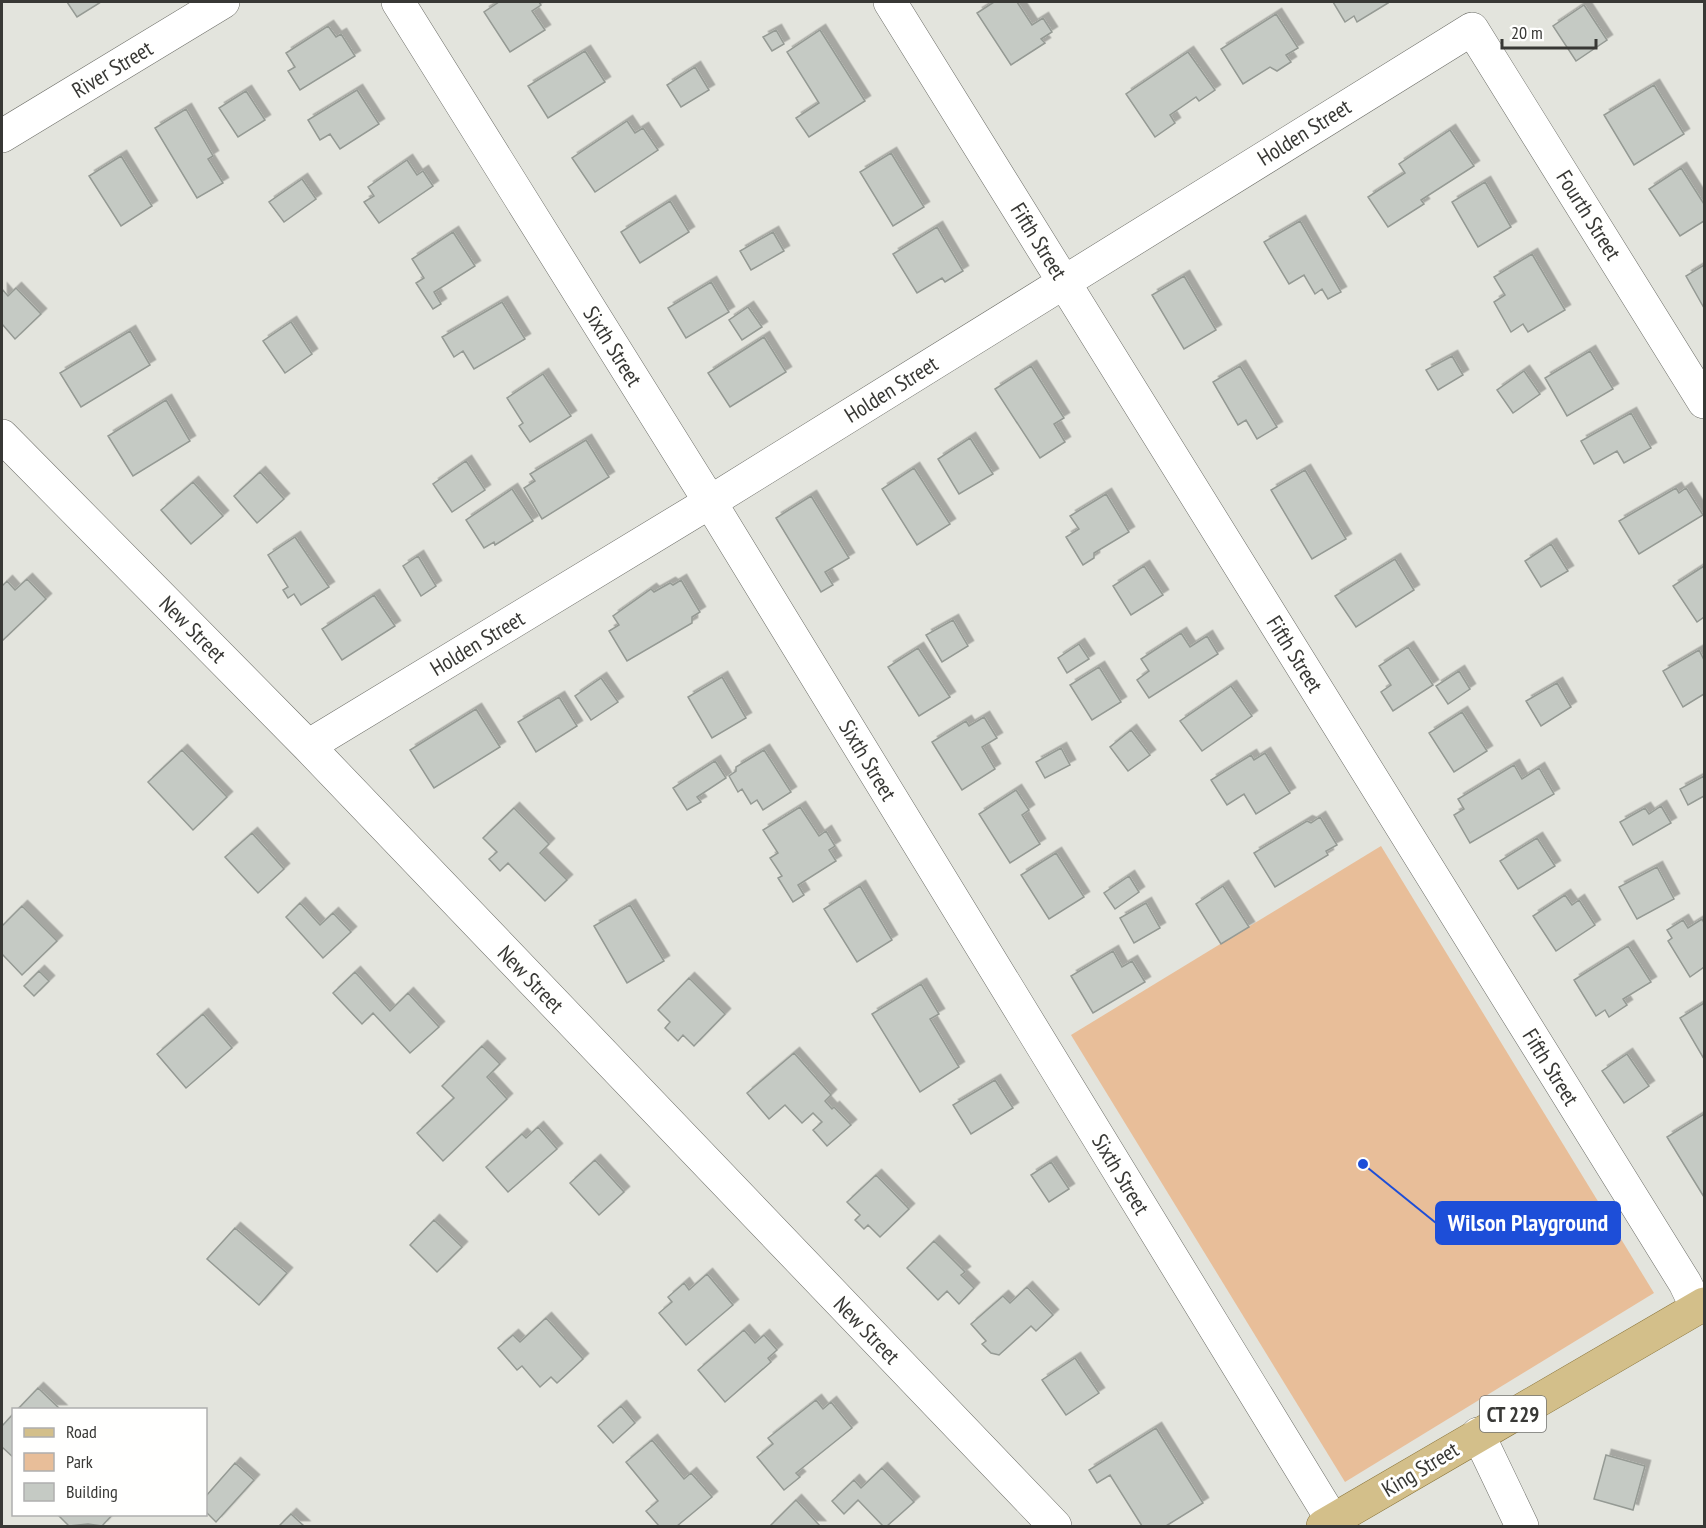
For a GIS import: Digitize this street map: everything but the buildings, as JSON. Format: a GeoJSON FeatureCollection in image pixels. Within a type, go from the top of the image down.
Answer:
{"type":"FeatureCollection","features":[{"type":"Feature","properties":{"kind":"main road","name":"King Street"},"geometry":{"type":"LineString","coordinates":[[1328,1524],[1478,1434],[1700,1306]]}},
{"type":"Feature","properties":{"kind":"street","name":"River Street"},"geometry":{"type":"LineString","coordinates":[[2,136],[223,2]]}},
{"type":"Feature","properties":{"kind":"street","name":"Sixth Street"},"geometry":{"type":"LineString","coordinates":[[398,2],[710,502],[1328,1524]]}},
{"type":"Feature","properties":{"kind":"street","name":"Fifth Street"},"geometry":{"type":"LineString","coordinates":[[890,2],[1700,1306]]}},
{"type":"Feature","properties":{"kind":"street","name":"Holden Street"},"geometry":{"type":"LineString","coordinates":[[308,746],[710,502],[1472,28]]}},
{"type":"Feature","properties":{"kind":"street","name":"Fourth Street"},"geometry":{"type":"LineString","coordinates":[[1472,28],[1704,402]]}},
{"type":"Feature","properties":{"kind":"street","name":"New Street"},"geometry":{"type":"LineString","coordinates":[[2,436],[308,746],[1055,1527]]}},
{"type":"Feature","properties":{"kind":"street"},"geometry":{"type":"LineString","coordinates":[[1478,1434],[1522,1527]]}},
{"type":"Feature","properties":{"kind":"green space"},"geometry":{"type":"Polygon","coordinates":[[[1381,846],[1654,1293],[1345,1482],[1071,1035],[1381,846]]]}},
{"type":"Feature","properties":{"kind":"place","name":"Wilson Playground"},"geometry":{"type":"Point","coordinates":[1363,1164]}}]}
